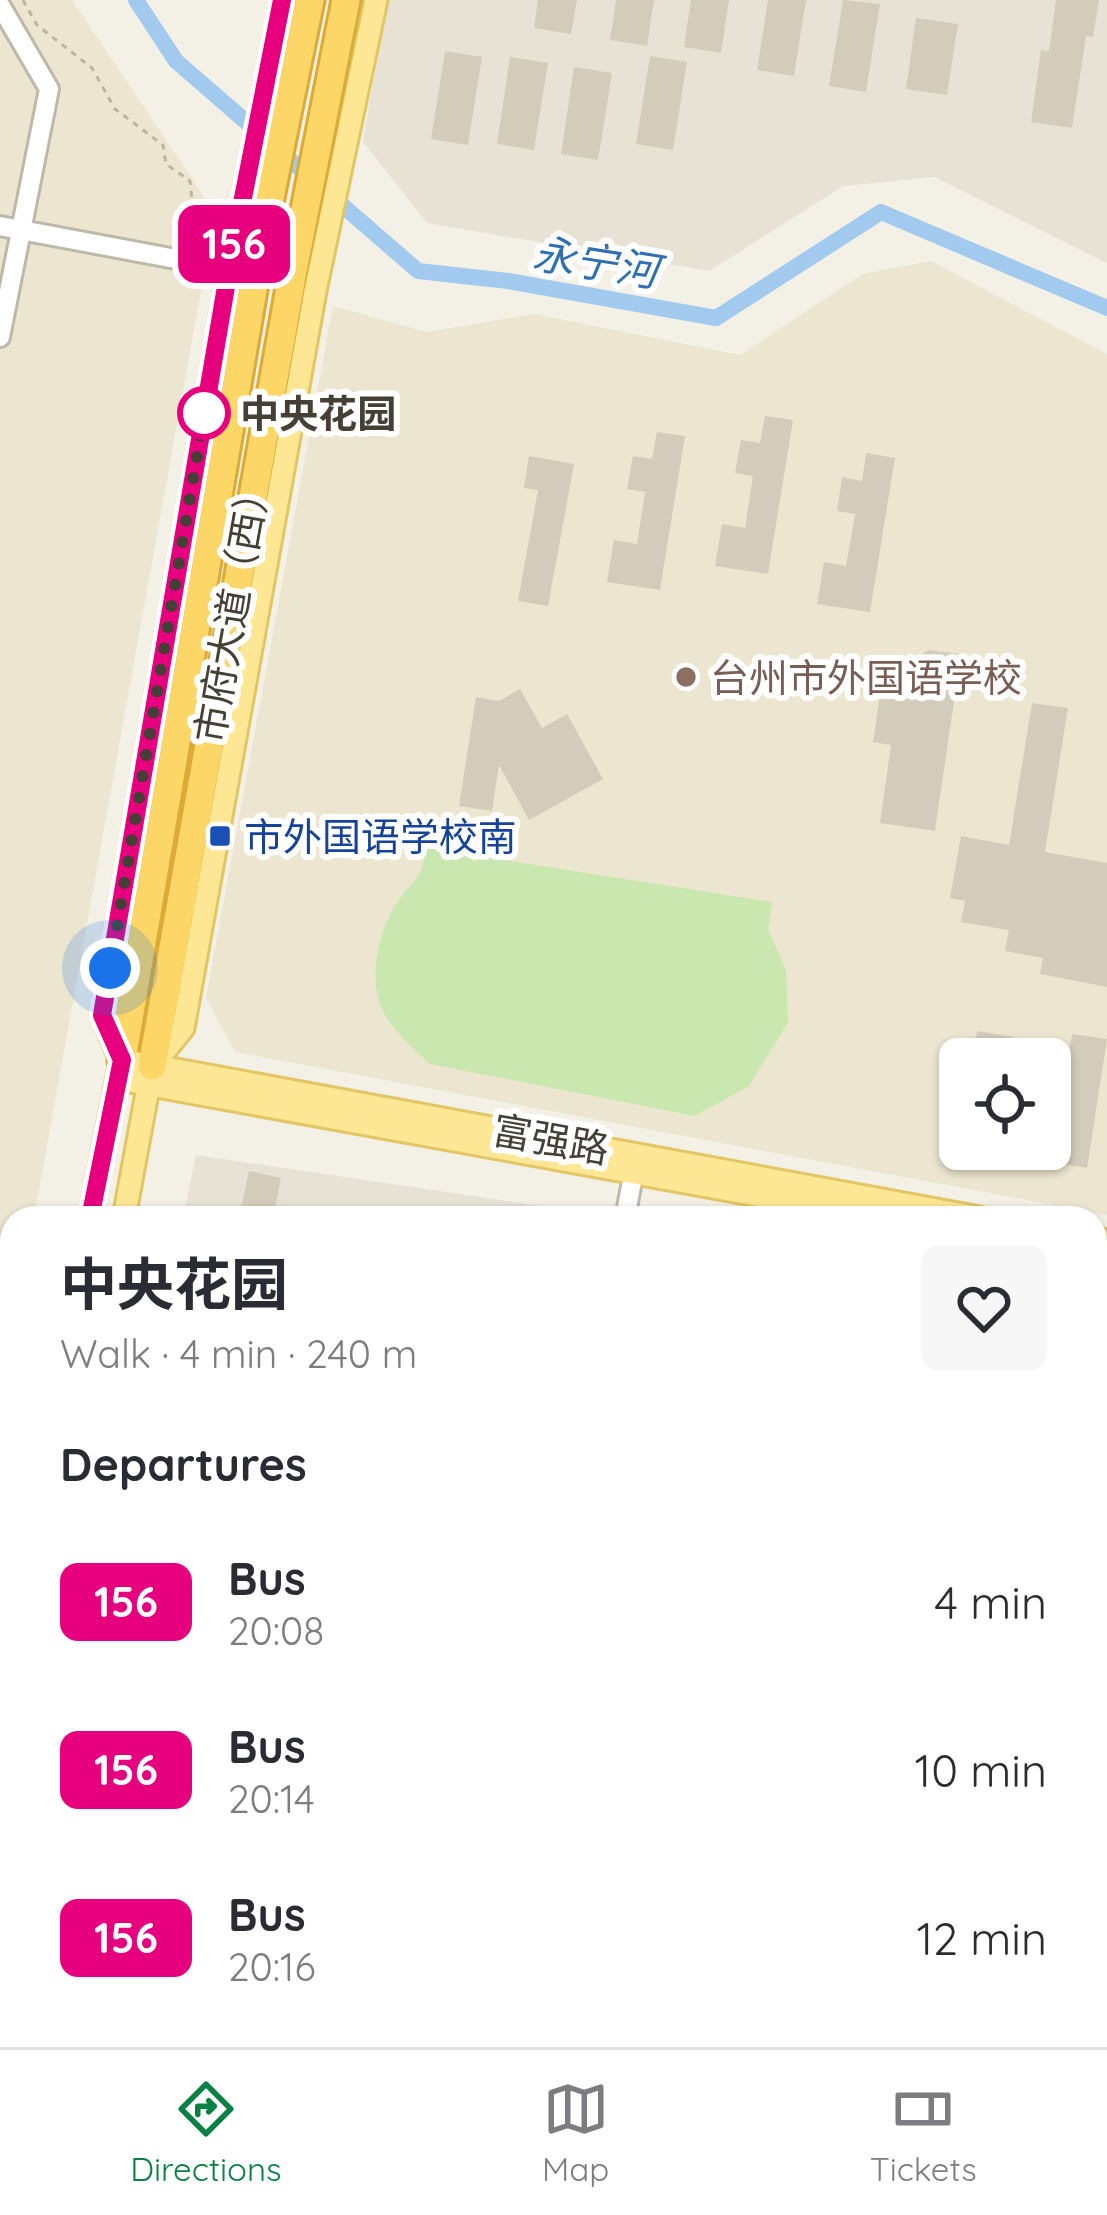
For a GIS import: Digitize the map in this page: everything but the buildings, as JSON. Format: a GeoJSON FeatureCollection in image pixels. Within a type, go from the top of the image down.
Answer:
{"type":"FeatureCollection","features":[{"type":"Feature","properties":{"kind":"highway","name":"市府大道（西）"},"geometry":{"type":"LineString","coordinates":[[120,1070],[262,237],[310,0]]}},
{"type":"Feature","properties":{"kind":"highway","name":"市府大道（西）"},"geometry":{"type":"LineString","coordinates":[[150,1075],[346,0]]}},
{"type":"Feature","properties":{"kind":"main road"},"geometry":{"type":"LineString","coordinates":[[120,1070],[102,1015],[229,269],[282,0]]}},
{"type":"Feature","properties":{"kind":"main road"},"geometry":{"type":"LineString","coordinates":[[150,1075],[183,1028],[314,291],[376,0]]}},
{"type":"Feature","properties":{"kind":"main road","name":"富强路"},"geometry":{"type":"LineString","coordinates":[[120,1070],[910,1206]]}},
{"type":"Feature","properties":{"kind":"main road","name":"市府大道（西）"},"geometry":{"type":"LineString","coordinates":[[92,1206],[120,1070]]}},
{"type":"Feature","properties":{"kind":"main road","name":"富强路"},"geometry":{"type":"LineString","coordinates":[[150,1075],[820,1206]]}},
{"type":"Feature","properties":{"kind":"main road","name":"市府大道（西）"},"geometry":{"type":"LineString","coordinates":[[126,1206],[150,1075]]}},
{"type":"Feature","properties":{"kind":"street"},"geometry":{"type":"LineString","coordinates":[[0,5],[49,89],[10,228],[0,338]]}},
{"type":"Feature","properties":{"kind":"street"},"geometry":{"type":"LineString","coordinates":[[10,228],[229,269]]}},
{"type":"Feature","properties":{"kind":"street"},"geometry":{"type":"LineString","coordinates":[[627,1206],[634,1171]]}},
{"type":"Feature","properties":{"kind":"path"},"geometry":{"type":"LineString","coordinates":[[23,0],[37,25],[92,68],[115,109],[163,145],[166,164],[190,182],[198,261]]}},
{"type":"Feature","properties":{"kind":"shaded area"},"geometry":{"type":"Polygon","coordinates":[[[0,0],[72,0],[215,213],[36,1206],[0,1206],[0,0]]]}},
{"type":"Feature","properties":{"kind":"shaded area"},"geometry":{"type":"Polygon","coordinates":[[[386,0],[1107,0],[1107,263],[935,177],[843,186],[709,271],[427,223],[363,142],[386,0]]]}},
{"type":"Feature","properties":{"kind":"shaded area","name":"台州市外国语学校"},"geometry":{"type":"Polygon","coordinates":[[[931,261],[1107,354],[1107,1206],[1059,1206],[235,1052],[206,998],[333,306],[427,332],[534,314],[740,355],[863,274],[931,261]]]}},
{"type":"Feature","properties":{"kind":"shaded area"},"geometry":{"type":"Polygon","coordinates":[[[196,1155],[540,1206],[185,1206],[196,1155]]]}},
{"type":"Feature","properties":{"kind":"green space"},"geometry":{"type":"Polygon","coordinates":[[[426,848],[772,902],[768,929],[786,970],[788,1022],[749,1086],[695,1116],[430,1064],[386,1016],[378,997],[376,971],[388,919],[421,872],[426,848]]]}},
{"type":"Feature","properties":{"kind":"waterway","name":"永宁河"},"geometry":{"type":"LineString","coordinates":[[136,0],[176,61],[418,271],[508,281],[716,318],[881,212],[1107,308]]}},
{"type":"Feature","properties":{"kind":"bus line","name":"156"},"geometry":{"type":"LineString","coordinates":[[92,1206],[122,1060],[102,1015],[229,269],[282,0]]}},
{"type":"Feature","properties":{"kind":"place","name":"中央花园"},"geometry":{"type":"Point","coordinates":[204,413]}},
{"type":"Feature","properties":{"kind":"place","name":"台州市外国语学校"},"geometry":{"type":"Point","coordinates":[686,677]}},
{"type":"Feature","properties":{"kind":"place","name":"市外国语学校南"},"geometry":{"type":"Point","coordinates":[220,836]}},
{"type":"Feature","properties":{"kind":"route"},"geometry":{"type":"LineString","coordinates":[[110,968],[205,409],[204,413]]}}]}
